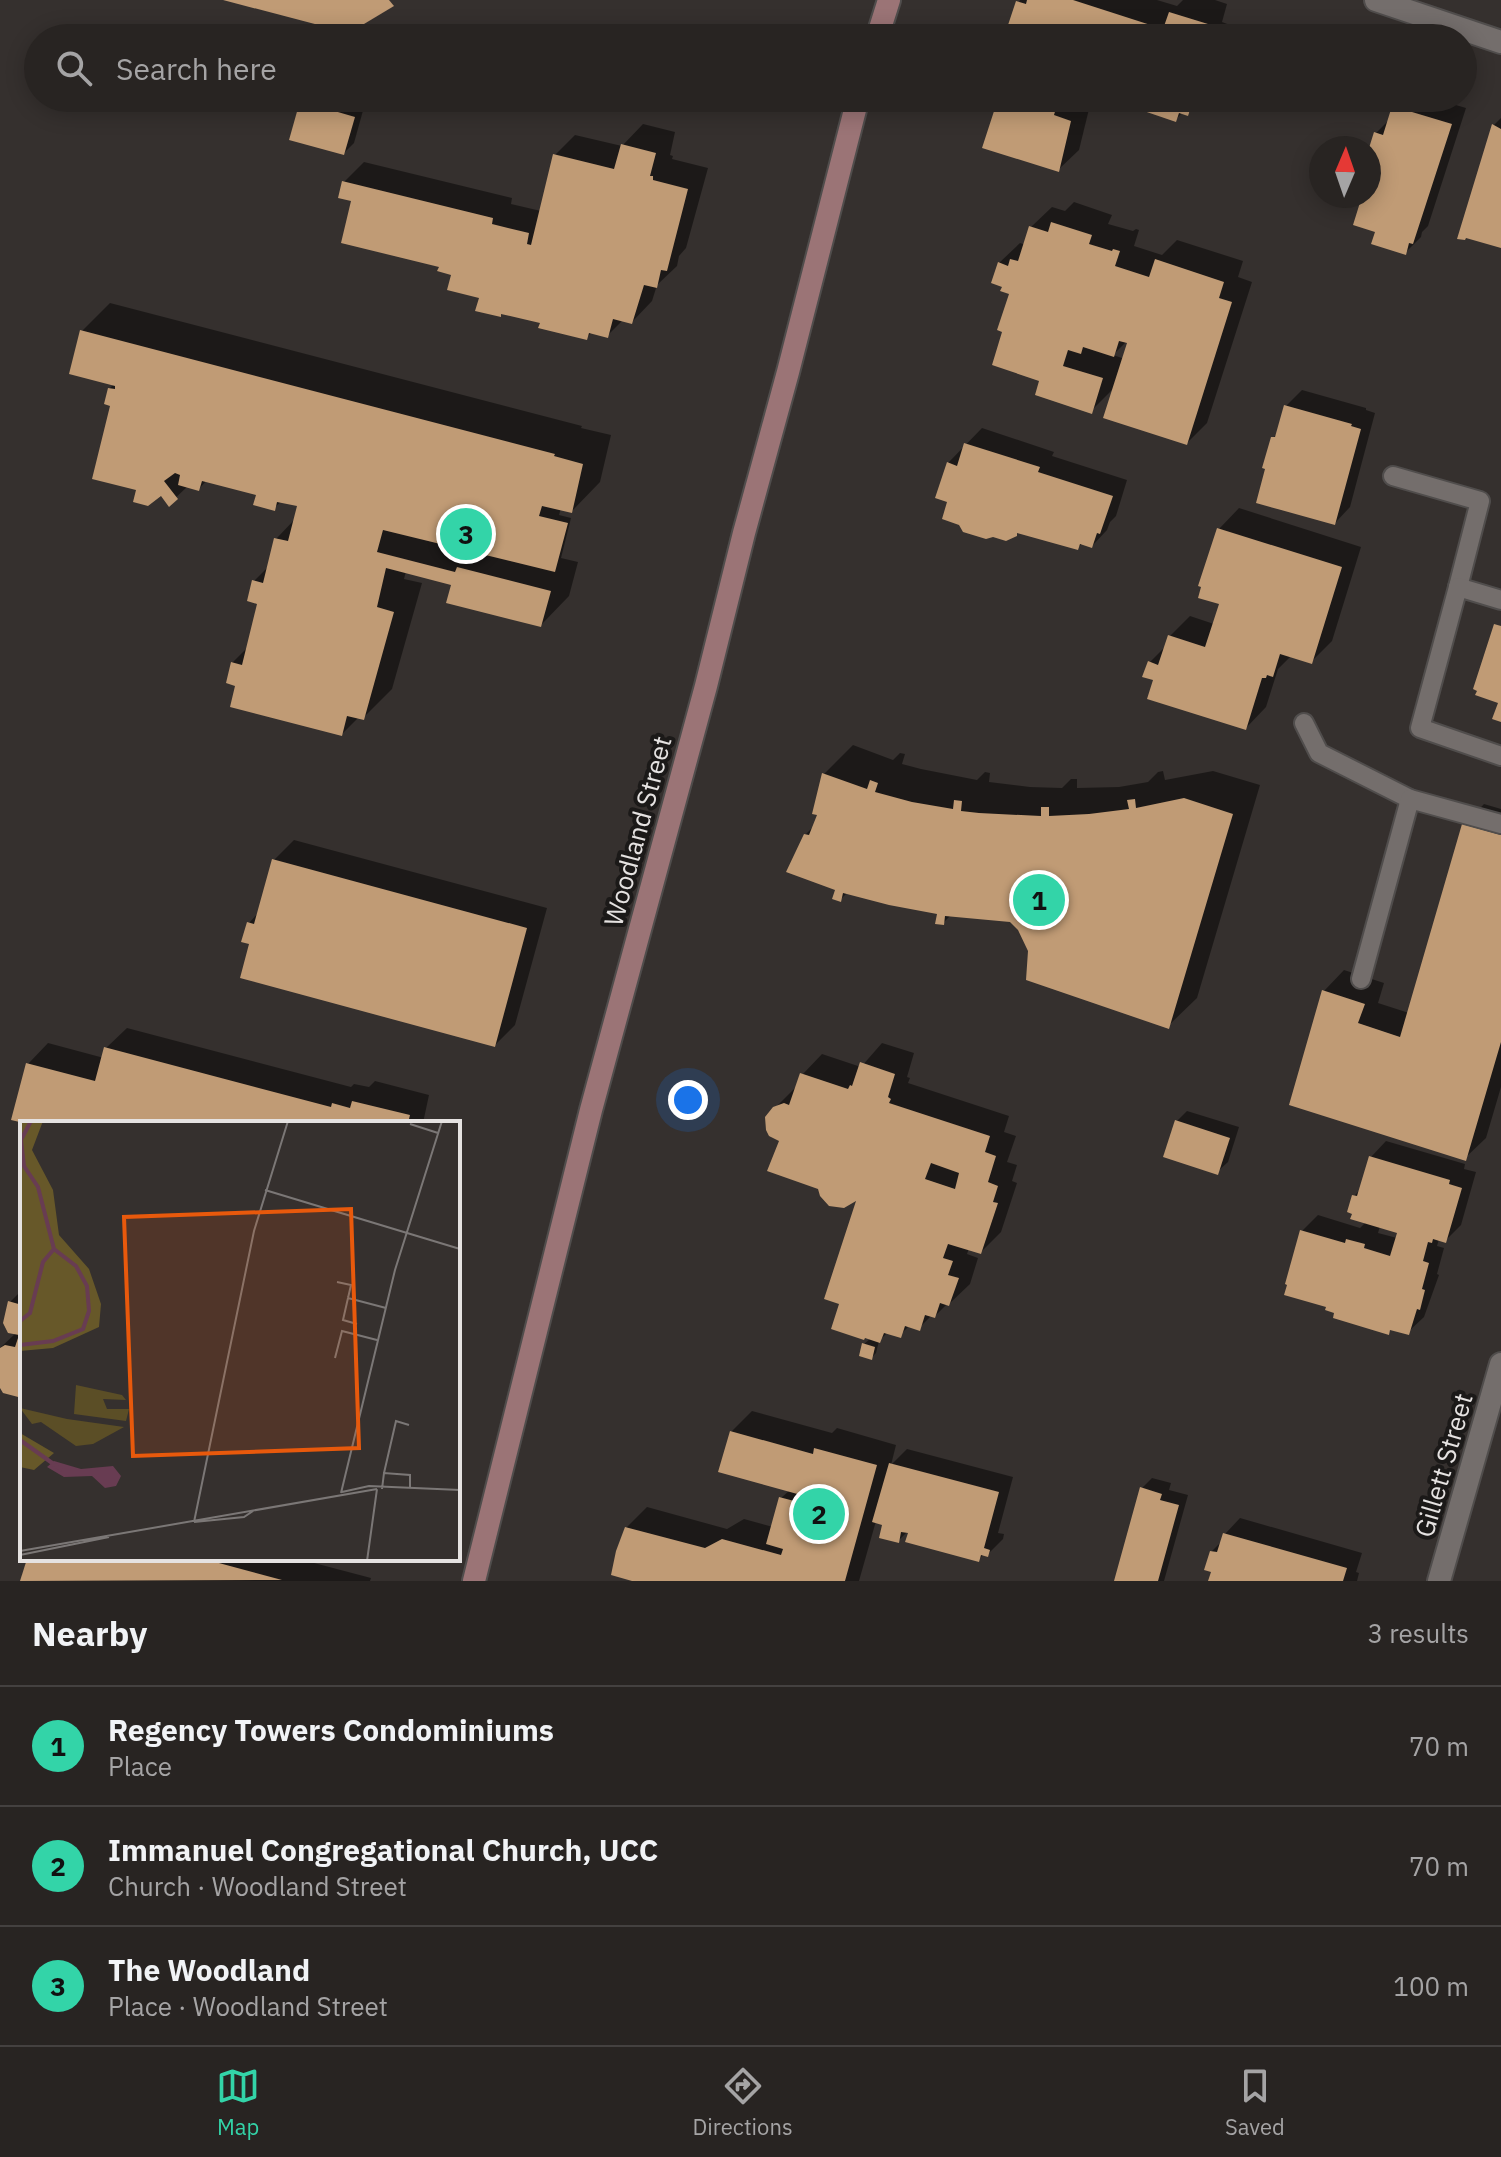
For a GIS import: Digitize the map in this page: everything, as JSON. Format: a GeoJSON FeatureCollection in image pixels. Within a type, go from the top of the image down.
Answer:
{"type":"FeatureCollection","features":[{"type":"Feature","properties":{"kind":"main road"},"geometry":{"type":"LineString","coordinates":[[881,24],[889,0]]}},
{"type":"Feature","properties":{"kind":"main road","name":"Woodland Street"},"geometry":{"type":"LineString","coordinates":[[474,1581],[591,1110],[706,686],[854,112]]}},
{"type":"Feature","properties":{"kind":"street"},"geometry":{"type":"LineString","coordinates":[[1376,0],[1447,24]]}},
{"type":"Feature","properties":{"kind":"street"},"geometry":{"type":"LineString","coordinates":[[1477,34],[1501,42]]}},
{"type":"Feature","properties":{"kind":"street","name":"Gillett Street"},"geometry":{"type":"LineString","coordinates":[[1439,1581],[1501,1364]]}},
{"type":"Feature","properties":{"kind":"lane"},"geometry":{"type":"LineString","coordinates":[[1393,476],[1480,501],[1420,728],[1501,756]]}},
{"type":"Feature","properties":{"kind":"lane"},"geometry":{"type":"LineString","coordinates":[[1458,587],[1501,600]]}},
{"type":"Feature","properties":{"kind":"lane"},"geometry":{"type":"LineString","coordinates":[[1304,723],[1319,753],[1410,799],[1501,824]]}},
{"type":"Feature","properties":{"kind":"lane"},"geometry":{"type":"LineString","coordinates":[[1361,979],[1410,799]]}},
{"type":"Feature","properties":{"kind":"building"},"geometry":{"type":"Polygon","coordinates":[[[223,0],[389,0],[394,6],[364,24],[315,24],[223,0]]]}},
{"type":"Feature","properties":{"kind":"building"},"geometry":{"type":"Polygon","coordinates":[[[1027,0],[1073,0],[1147,24],[1008,24],[1016,1],[1026,4],[1027,0]]]}},
{"type":"Feature","properties":{"kind":"building"},"geometry":{"type":"Polygon","coordinates":[[[1169,12],[1208,24],[1165,24],[1169,12]]]}},
{"type":"Feature","properties":{"kind":"building"},"geometry":{"type":"Polygon","coordinates":[[[297,112],[338,112],[355,117],[344,155],[289,140],[297,112]]]}},
{"type":"Feature","properties":{"kind":"building"},"geometry":{"type":"Polygon","coordinates":[[[994,112],[1055,112],[1054,115],[1071,121],[1059,172],[982,148],[994,112]]]}},
{"type":"Feature","properties":{"kind":"building"},"geometry":{"type":"Polygon","coordinates":[[[1147,112],[1189,112],[1188,116],[1179,113],[1176,122],[1147,112]]]}},
{"type":"Feature","properties":{"kind":"building"},"geometry":{"type":"Polygon","coordinates":[[[1390,112],[1412,112],[1452,124],[1413,244],[1409,243],[1406,255],[1371,244],[1375,232],[1353,225],[1358,208],[1381,208],[1381,136],[1373,136],[1374,132],[1383,135],[1390,112]]]}},
{"type":"Feature","properties":{"kind":"building"},"geometry":{"type":"Polygon","coordinates":[[[1492,124],[1501,129],[1501,248],[1466,238],[1457,239],[1492,124]]]}},
{"type":"Feature","properties":{"kind":"building"},"geometry":{"type":"Polygon","coordinates":[[[621,144],[656,153],[650,176],[653,180],[688,189],[667,271],[661,270],[657,288],[644,285],[632,324],[613,319],[608,338],[589,333],[587,340],[538,328],[540,323],[475,311],[479,298],[447,290],[451,275],[437,271],[439,267],[341,243],[351,201],[338,198],[342,181],[493,218],[492,224],[529,233],[527,244],[531,245],[553,154],[614,169],[621,144]]]}},
{"type":"Feature","properties":{"kind":"building"},"geometry":{"type":"Polygon","coordinates":[[[1051,222],[1092,235],[1089,244],[1120,251],[1115,266],[1149,277],[1155,259],[1224,282],[1219,298],[1232,302],[1187,445],[1103,418],[1127,343],[1119,341],[1114,357],[1083,347],[1081,354],[1068,350],[1063,366],[1103,378],[1092,414],[1035,395],[1039,381],[992,365],[1002,332],[997,330],[1009,294],[991,283],[998,262],[1008,266],[1010,259],[1018,261],[1029,226],[1048,232],[1051,222]]]}},
{"type":"Feature","properties":{"kind":"building"},"geometry":{"type":"Polygon","coordinates":[[[80,330],[555,454],[583,464],[572,513],[542,506],[539,516],[568,523],[555,572],[383,530],[377,552],[455,572],[457,567],[551,591],[541,627],[446,603],[451,585],[386,568],[377,607],[394,612],[364,720],[347,716],[342,736],[230,707],[235,686],[226,683],[231,662],[242,665],[257,604],[247,601],[252,580],[263,583],[274,538],[288,541],[297,506],[277,502],[275,511],[253,505],[256,495],[202,481],[199,491],[178,485],[180,475],[175,473],[164,481],[178,499],[169,507],[161,496],[148,506],[133,502],[136,490],[92,479],[110,406],[104,404],[108,388],[115,389],[115,386],[69,374],[80,330]]]}},
{"type":"Feature","properties":{"kind":"building"},"geometry":{"type":"Polygon","coordinates":[[[1284,405],[1361,429],[1335,525],[1256,503],[1265,469],[1262,468],[1284,405]]]}},
{"type":"Feature","properties":{"kind":"building"},"geometry":{"type":"Polygon","coordinates":[[[964,443],[1040,467],[1038,472],[1113,496],[1092,548],[1080,544],[1078,550],[1017,533],[1017,536],[1006,541],[993,537],[986,539],[963,532],[959,525],[942,519],[947,502],[935,498],[947,462],[957,466],[964,443]]]}},
{"type":"Feature","properties":{"kind":"building"},"geometry":{"type":"Polygon","coordinates":[[[1217,528],[1342,567],[1312,664],[1280,654],[1273,677],[1267,675],[1262,678],[1246,730],[1147,699],[1153,680],[1142,677],[1148,661],[1158,665],[1168,635],[1205,647],[1219,604],[1198,598],[1201,587],[1198,586],[1217,528]]]}},
{"type":"Feature","properties":{"kind":"building"},"geometry":{"type":"Polygon","coordinates":[[[1494,624],[1501,626],[1501,722],[1492,719],[1498,703],[1475,695],[1477,691],[1473,689],[1494,624]]]}},
{"type":"Feature","properties":{"kind":"building"},"geometry":{"type":"Polygon","coordinates":[[[822,773],[867,789],[870,780],[878,783],[875,792],[912,802],[953,809],[954,800],[962,801],[961,811],[979,813],[1041,816],[1041,807],[1049,807],[1049,816],[1089,814],[1129,809],[1127,800],[1135,799],[1136,808],[1184,798],[1233,814],[1169,1029],[1026,980],[1028,951],[1018,930],[1010,922],[945,916],[944,925],[935,924],[937,914],[843,893],[841,902],[832,899],[835,890],[786,872],[804,834],[809,835],[817,815],[812,814],[822,773]]]}},
{"type":"Feature","properties":{"kind":"building"},"geometry":{"type":"Polygon","coordinates":[[[1462,824],[1501,835],[1501,1042],[1466,1161],[1289,1105],[1322,990],[1365,1004],[1358,1023],[1400,1037],[1462,824]]]}},
{"type":"Feature","properties":{"kind":"building"},"geometry":{"type":"Polygon","coordinates":[[[272,859],[527,928],[495,1047],[240,978],[249,944],[241,942],[247,922],[254,924],[272,859]]]}},
{"type":"Feature","properties":{"kind":"building"},"geometry":{"type":"Polygon","coordinates":[[[104,1047],[331,1107],[332,1103],[350,1108],[352,1101],[410,1115],[408,1121],[11,1120],[26,1063],[95,1081],[104,1047]]]}},
{"type":"Feature","properties":{"kind":"building"},"geometry":{"type":"Polygon","coordinates":[[[860,1062],[895,1074],[889,1103],[990,1136],[985,1152],[996,1156],[988,1182],[998,1186],[993,1202],[998,1203],[981,1254],[948,1244],[943,1258],[953,1261],[948,1275],[959,1278],[949,1306],[940,1303],[935,1318],[925,1315],[920,1331],[905,1326],[901,1338],[884,1333],[880,1343],[831,1329],[839,1304],[824,1299],[856,1201],[844,1208],[829,1206],[818,1189],[767,1171],[779,1141],[769,1136],[765,1117],[773,1107],[784,1103],[789,1105],[800,1073],[848,1089],[852,1086],[860,1062]],[[931,1163],[925,1179],[955,1189],[959,1173],[931,1163]]]}},
{"type":"Feature","properties":{"kind":"building"},"geometry":{"type":"Polygon","coordinates":[[[1175,1120],[1230,1138],[1218,1175],[1163,1157],[1175,1120]]]}},
{"type":"Feature","properties":{"kind":"building"},"geometry":{"type":"Polygon","coordinates":[[[1369,1156],[1450,1180],[1449,1184],[1462,1188],[1446,1243],[1433,1239],[1432,1243],[1428,1242],[1423,1261],[1429,1263],[1422,1289],[1425,1290],[1409,1335],[1390,1330],[1389,1335],[1333,1318],[1334,1313],[1325,1310],[1326,1307],[1284,1295],[1300,1230],[1345,1243],[1346,1239],[1365,1244],[1364,1248],[1390,1256],[1397,1233],[1350,1219],[1352,1214],[1347,1212],[1352,1195],[1357,1196],[1369,1156]]]}},
{"type":"Feature","properties":{"kind":"building"},"geometry":{"type":"Polygon","coordinates":[[[8,1301],[20,1304],[20,1397],[3,1393],[0,1388],[0,1348],[5,1345],[15,1347],[19,1335],[8,1333],[3,1323],[8,1301]]]}},
{"type":"Feature","properties":{"kind":"building"},"geometry":{"type":"Polygon","coordinates":[[[862,1343],[875,1347],[872,1360],[859,1356],[862,1343]]]}},
{"type":"Feature","properties":{"kind":"building"},"geometry":{"type":"Polygon","coordinates":[[[730,1431],[813,1454],[814,1448],[877,1465],[845,1581],[632,1581],[611,1575],[625,1527],[705,1548],[722,1539],[781,1555],[783,1549],[766,1544],[779,1497],[798,1502],[801,1495],[718,1472],[730,1431]]]}},
{"type":"Feature","properties":{"kind":"building"},"geometry":{"type":"Polygon","coordinates":[[[889,1463],[999,1492],[984,1548],[990,1550],[988,1557],[981,1555],[979,1562],[905,1542],[908,1533],[901,1532],[899,1543],[879,1538],[882,1525],[872,1522],[889,1463]]]}},
{"type":"Feature","properties":{"kind":"building"},"geometry":{"type":"Polygon","coordinates":[[[1140,1487],[1162,1494],[1160,1500],[1179,1505],[1158,1581],[1114,1581],[1140,1487]]]}},
{"type":"Feature","properties":{"kind":"building"},"geometry":{"type":"Polygon","coordinates":[[[1223,1533],[1347,1568],[1343,1581],[1208,1581],[1211,1572],[1204,1570],[1210,1551],[1217,1552],[1223,1533]]]}},
{"type":"Feature","properties":{"kind":"building"},"geometry":{"type":"Polygon","coordinates":[[[26,1561],[211,1561],[282,1580],[20,1581],[26,1561]]]}},
{"type":"Feature","properties":{"kind":"place","name":"The Woodland"},"geometry":{"type":"Point","coordinates":[466,534]}},
{"type":"Feature","properties":{"kind":"place","name":"Regency Towers Condominiums"},"geometry":{"type":"Point","coordinates":[1039,900]}},
{"type":"Feature","properties":{"kind":"place","name":"Immanuel Congregational Church, UCC"},"geometry":{"type":"Point","coordinates":[819,1514]}}]}
